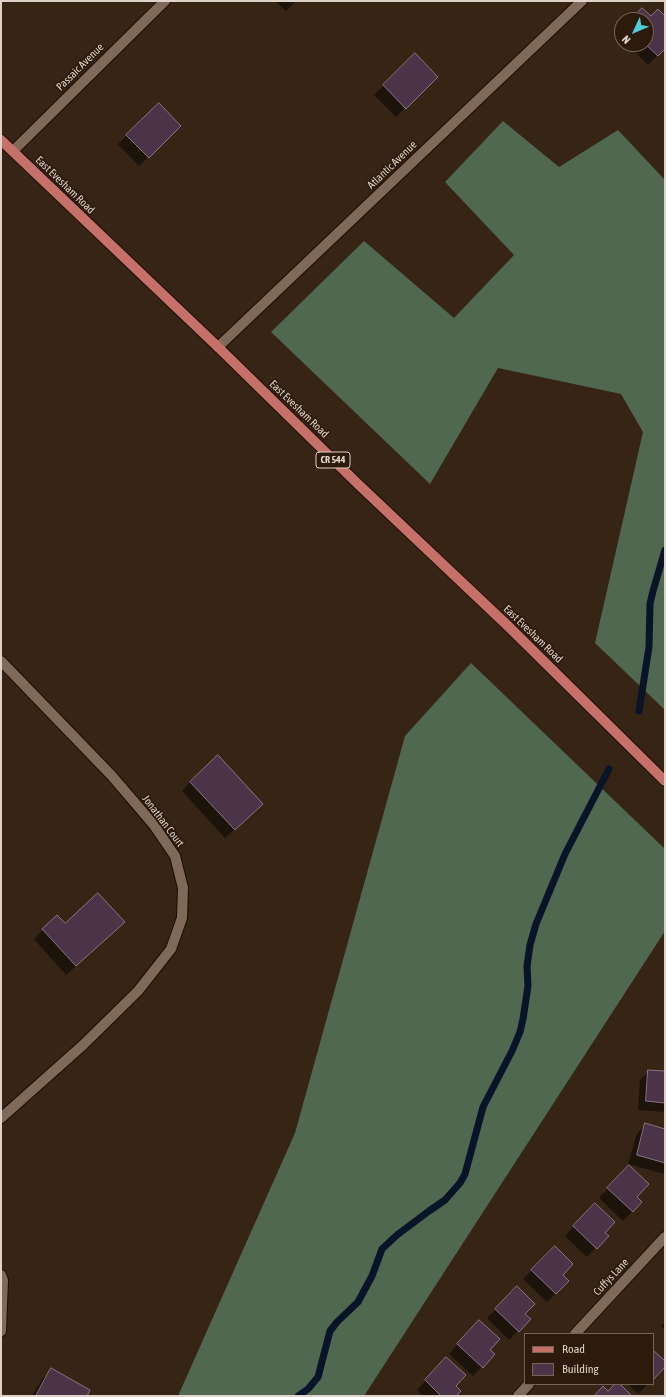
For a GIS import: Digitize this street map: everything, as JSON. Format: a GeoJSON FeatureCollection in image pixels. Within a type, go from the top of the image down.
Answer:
{"type":"FeatureCollection","features":[{"type":"Feature","properties":{"kind":"main road","name":"East Evesham Road"},"geometry":{"type":"LineString","coordinates":[[1,140],[218,347],[359,485],[512,630],[665,781]]}},
{"type":"Feature","properties":{"kind":"street","name":"Passaic Avenue"},"geometry":{"type":"LineString","coordinates":[[13,151],[165,1]]}},
{"type":"Feature","properties":{"kind":"street","name":"Atlantic Avenue"},"geometry":{"type":"LineString","coordinates":[[218,347],[582,1]]}},
{"type":"Feature","properties":{"kind":"street","name":"Jonathan Court"},"geometry":{"type":"LineString","coordinates":[[1,661],[112,776],[153,824],[175,856],[183,888],[182,918],[171,949],[138,991],[83,1045],[1,1118]]}},
{"type":"Feature","properties":{"kind":"street","name":"Cuffys Lane"},"geometry":{"type":"LineString","coordinates":[[576,1333],[665,1237]]}},
{"type":"Feature","properties":{"kind":"street"},"geometry":{"type":"LineString","coordinates":[[1,1275],[3,1280],[1,1331]]}},
{"type":"Feature","properties":{"kind":"street"},"geometry":{"type":"LineString","coordinates":[[518,1396],[528,1385]]}},
{"type":"Feature","properties":{"kind":"green space"},"geometry":{"type":"Polygon","coordinates":[[[503,121],[559,167],[618,130],[665,180],[665,710],[595,643],[643,432],[621,394],[498,368],[430,484],[271,332],[364,241],[454,318],[514,255],[445,182],[503,121]]]}},
{"type":"Feature","properties":{"kind":"green space"},"geometry":{"type":"Polygon","coordinates":[[[471,663],[665,849],[665,931],[364,1396],[178,1396],[295,1133],[405,736],[471,663]]]}},
{"type":"Feature","properties":{"kind":"building"},"geometry":{"type":"Polygon","coordinates":[[[642,8],[646,12],[638,12],[642,8]]]}},
{"type":"Feature","properties":{"kind":"building"},"geometry":{"type":"Polygon","coordinates":[[[658,9],[665,16],[665,49],[658,56],[654,52],[654,13],[658,9]]]}},
{"type":"Feature","properties":{"kind":"building"},"geometry":{"type":"Polygon","coordinates":[[[415,53],[438,77],[406,109],[383,85],[415,53]]]}},
{"type":"Feature","properties":{"kind":"building"},"geometry":{"type":"Polygon","coordinates":[[[159,103],[181,126],[149,158],[126,135],[159,103]]]}},
{"type":"Feature","properties":{"kind":"building"},"geometry":{"type":"Polygon","coordinates":[[[218,755],[263,804],[235,830],[190,782],[218,755]]]}},
{"type":"Feature","properties":{"kind":"building"},"geometry":{"type":"Polygon","coordinates":[[[98,893],[125,922],[76,966],[42,929],[57,915],[65,923],[98,893]]]}},
{"type":"Feature","properties":{"kind":"building"},"geometry":{"type":"Polygon","coordinates":[[[648,1070],[665,1071],[665,1103],[646,1101],[648,1070]]]}},
{"type":"Feature","properties":{"kind":"building"},"geometry":{"type":"Polygon","coordinates":[[[645,1123],[665,1129],[665,1163],[637,1155],[645,1123]]]}},
{"type":"Feature","properties":{"kind":"building"},"geometry":{"type":"Polygon","coordinates":[[[629,1165],[649,1184],[637,1197],[642,1202],[633,1212],[607,1188],[629,1165]]]}},
{"type":"Feature","properties":{"kind":"building"},"geometry":{"type":"Polygon","coordinates":[[[595,1203],[615,1222],[605,1233],[609,1236],[597,1249],[573,1226],[595,1203]]]}},
{"type":"Feature","properties":{"kind":"building"},"geometry":{"type":"Polygon","coordinates":[[[555,1246],[573,1264],[563,1275],[569,1281],[556,1294],[531,1270],[555,1246]]]}},
{"type":"Feature","properties":{"kind":"building"},"geometry":{"type":"Polygon","coordinates":[[[517,1286],[535,1304],[525,1314],[531,1319],[519,1332],[495,1309],[517,1286]]]}},
{"type":"Feature","properties":{"kind":"building"},"geometry":{"type":"Polygon","coordinates":[[[479,1320],[500,1339],[490,1350],[495,1354],[483,1368],[457,1344],[479,1320]]]}},
{"type":"Feature","properties":{"kind":"building"},"geometry":{"type":"Polygon","coordinates":[[[654,1351],[665,1361],[665,1367],[654,1379],[654,1351]]]}},
{"type":"Feature","properties":{"kind":"building"},"geometry":{"type":"Polygon","coordinates":[[[446,1357],[466,1375],[456,1386],[461,1391],[456,1396],[441,1396],[425,1380],[446,1357]]]}},
{"type":"Feature","properties":{"kind":"building"},"geometry":{"type":"Polygon","coordinates":[[[51,1368],[90,1390],[87,1396],[36,1396],[51,1368]]]}},
{"type":"Feature","properties":{"kind":"building"},"geometry":{"type":"Polygon","coordinates":[[[614,1385],[621,1385],[632,1396],[594,1396],[603,1386],[608,1391],[614,1385]]]}},
{"type":"Feature","properties":{"kind":"waterway"},"geometry":{"type":"LineString","coordinates":[[639,711],[649,647],[650,604],[665,550]]}},
{"type":"Feature","properties":{"kind":"waterway"},"geometry":{"type":"LineString","coordinates":[[298,1396],[308,1389],[318,1377],[330,1331],[337,1322],[358,1302],[372,1276],[382,1249],[397,1235],[445,1200],[460,1183],[465,1174],[483,1107],[512,1051],[520,1032],[528,986],[527,966],[530,945],[536,924],[565,854],[609,769]]}}]}
